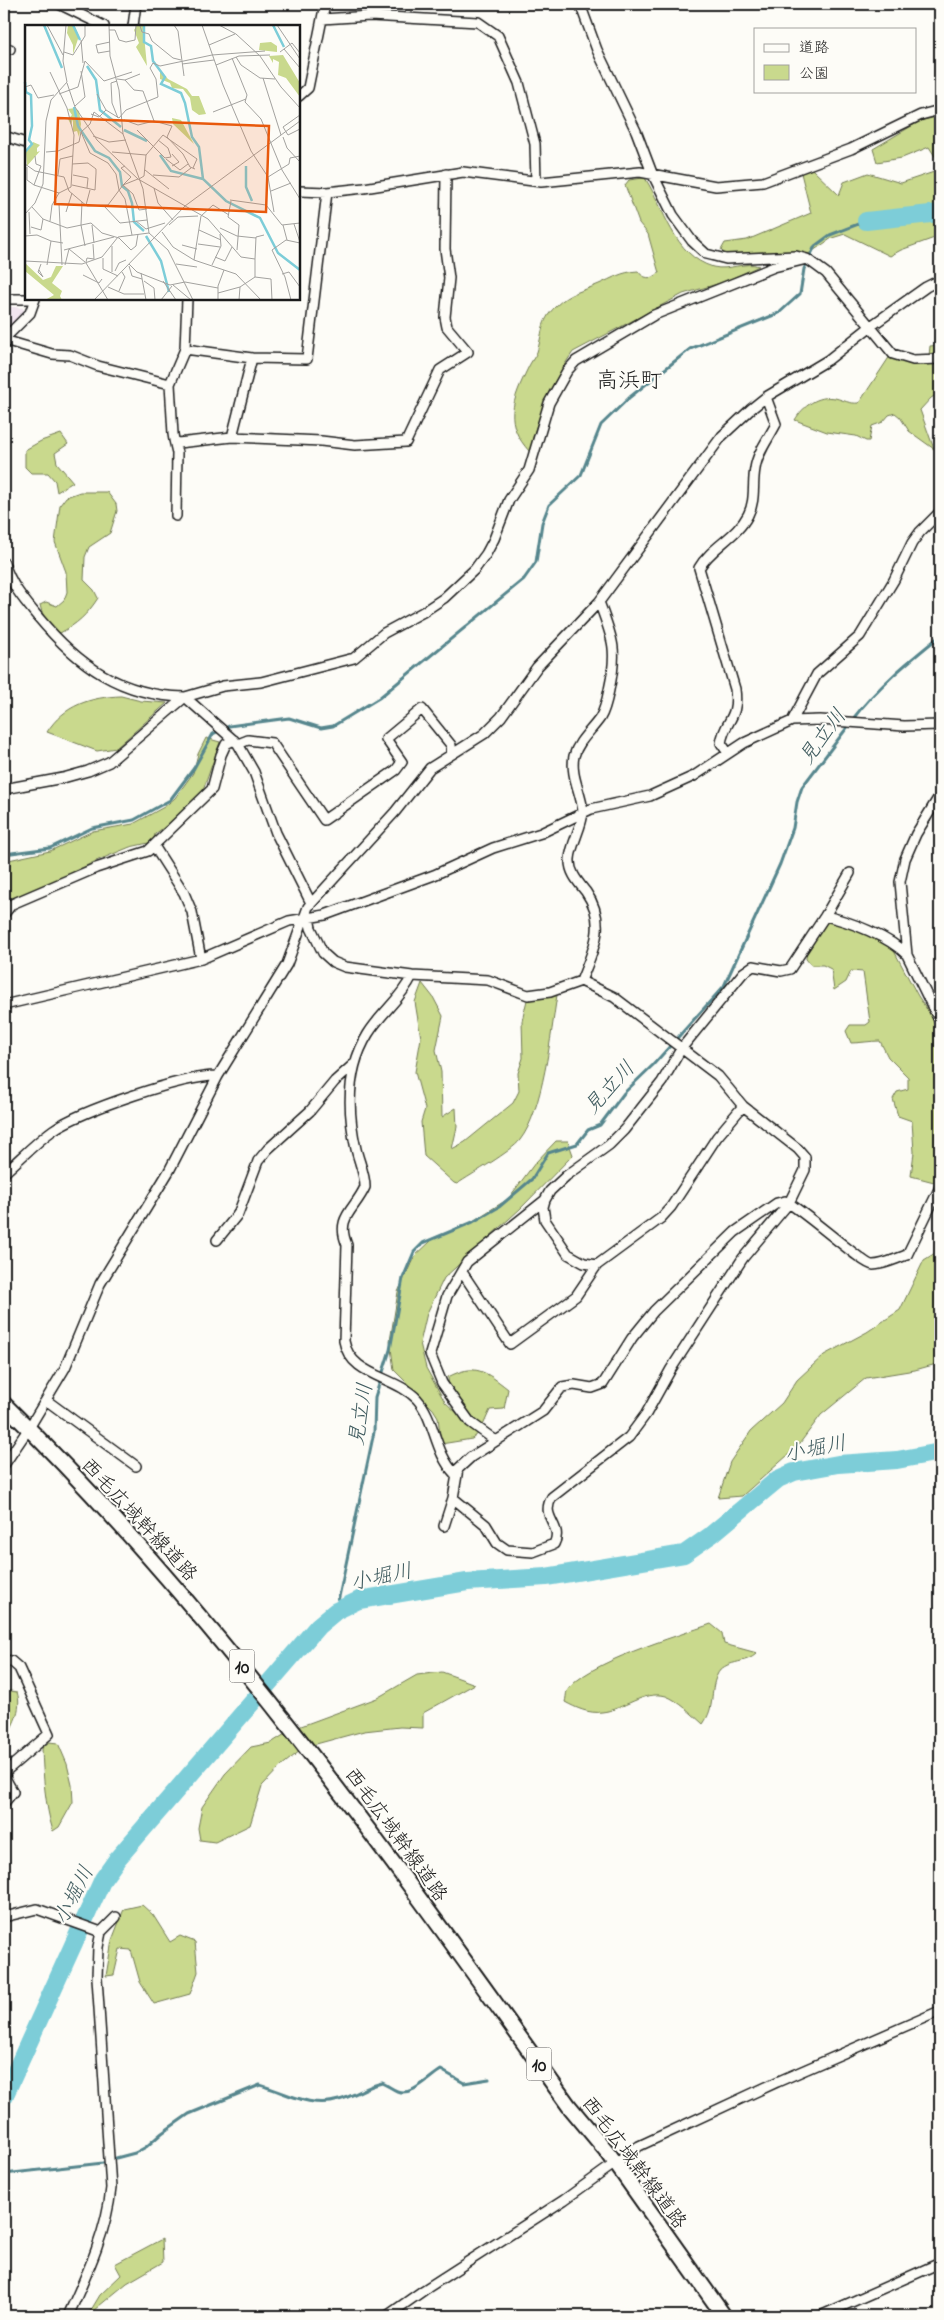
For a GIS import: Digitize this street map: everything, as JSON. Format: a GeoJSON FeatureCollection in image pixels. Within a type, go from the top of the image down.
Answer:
{"type":"FeatureCollection","features":[{"type":"Feature","properties":{"kind":"main road","name":"西毛広域幹線道路"},"geometry":{"type":"LineString","coordinates":[[4,1404],[29,1428],[156,1565],[223,1643],[324,1769],[724,2316]]}},
{"type":"Feature","properties":{"kind":"street"},"geometry":{"type":"LineString","coordinates":[[59,4],[102,25]]}},
{"type":"Feature","properties":{"kind":"street"},"geometry":{"type":"LineString","coordinates":[[133,25],[136,4]]}},
{"type":"Feature","properties":{"kind":"street"},"geometry":{"type":"LineString","coordinates":[[300,95],[308,88],[324,4]]}},
{"type":"Feature","properties":{"kind":"street"},"geometry":{"type":"LineString","coordinates":[[580,4],[597,50],[636,131],[652,173],[673,215],[692,241],[706,254],[726,259],[796,256],[807,260],[826,273],[893,354],[913,360],[940,359]]}},
{"type":"Feature","properties":{"kind":"street"},"geometry":{"type":"LineString","coordinates":[[322,19],[370,16],[478,22],[498,36],[519,83],[535,144],[536,181]]}},
{"type":"Feature","properties":{"kind":"street"},"geometry":{"type":"LineString","coordinates":[[300,191],[327,192],[364,188],[446,174],[477,173],[536,181],[640,172],[716,186],[763,182],[851,149],[921,115],[940,110]]}},
{"type":"Feature","properties":{"kind":"street"},"geometry":{"type":"LineString","coordinates":[[4,136],[25,143]]}},
{"type":"Feature","properties":{"kind":"street"},"geometry":{"type":"LineString","coordinates":[[174,440],[184,443],[232,437],[321,441],[355,445],[406,442],[440,370],[468,352],[447,327],[445,317],[449,278],[445,249],[446,174]]}},
{"type":"Feature","properties":{"kind":"street"},"geometry":{"type":"LineString","coordinates":[[185,349],[252,358],[307,359],[327,192]]}},
{"type":"Feature","properties":{"kind":"street"},"geometry":{"type":"LineString","coordinates":[[4,563],[16,591],[51,632],[85,665],[126,687],[171,697],[185,697],[213,688],[262,682],[354,658],[384,633],[423,612],[444,598],[475,569],[494,539],[509,500],[528,470],[549,403],[558,385],[576,361],[654,315],[774,267],[807,260]]}},
{"type":"Feature","properties":{"kind":"street"},"geometry":{"type":"LineString","coordinates":[[4,1465],[65,1368],[100,1284],[169,1171],[218,1076],[286,964],[311,903],[395,812],[430,768],[491,728],[512,703],[537,667],[599,602],[722,436],[766,397],[828,360],[871,326],[926,287],[940,280]]}},
{"type":"Feature","properties":{"kind":"street"},"geometry":{"type":"LineString","coordinates":[[4,299],[25,299]]}},
{"type":"Feature","properties":{"kind":"street"},"geometry":{"type":"LineString","coordinates":[[35,300],[30,313],[4,340],[52,354],[70,355],[98,366],[170,384]]}},
{"type":"Feature","properties":{"kind":"street"},"geometry":{"type":"LineString","coordinates":[[176,516],[177,453],[174,440],[170,384],[185,349],[187,300]]}},
{"type":"Feature","properties":{"kind":"street"},"geometry":{"type":"LineString","coordinates":[[232,437],[252,358]]}},
{"type":"Feature","properties":{"kind":"street"},"geometry":{"type":"LineString","coordinates":[[728,753],[721,743],[722,734],[735,713],[737,704],[735,689],[699,568],[703,560],[740,527],[749,514],[753,502],[754,469],[757,459],[776,424],[766,397]]}},
{"type":"Feature","properties":{"kind":"street"},"geometry":{"type":"LineString","coordinates":[[792,721],[817,674],[860,636],[894,580],[912,543],[940,512]]}},
{"type":"Feature","properties":{"kind":"street"},"geometry":{"type":"LineString","coordinates":[[581,981],[597,940],[598,927],[588,894],[570,866],[572,845],[583,813],[573,768],[574,756],[578,746],[601,716],[605,706],[615,652],[612,637],[599,602]]}},
{"type":"Feature","properties":{"kind":"street"},"geometry":{"type":"LineString","coordinates":[[185,697],[236,742],[254,772],[276,833],[311,903]]}},
{"type":"Feature","properties":{"kind":"street"},"geometry":{"type":"LineString","coordinates":[[4,789],[63,778],[88,771],[109,762],[185,697]]}},
{"type":"Feature","properties":{"kind":"street"},"geometry":{"type":"LineString","coordinates":[[4,914],[12,904],[96,868],[140,854],[154,846],[212,789],[220,755],[226,744],[248,740],[272,743],[324,820],[396,770],[402,762],[386,739],[422,709],[451,745],[451,754]]}},
{"type":"Feature","properties":{"kind":"street"},"geometry":{"type":"LineString","coordinates":[[4,1005],[201,959],[289,922],[325,914],[434,875],[493,848],[541,833],[583,813],[608,805],[650,796],[694,776],[744,742],[792,721],[820,720],[904,726],[940,725]]}},
{"type":"Feature","properties":{"kind":"street"},"geometry":{"type":"LineString","coordinates":[[907,955],[900,882],[905,859],[916,834],[940,795]]}},
{"type":"Feature","properties":{"kind":"street"},"geometry":{"type":"LineString","coordinates":[[154,846],[184,893],[192,912],[201,959]]}},
{"type":"Feature","properties":{"kind":"street"},"geometry":{"type":"LineString","coordinates":[[597,1265],[584,1263],[568,1254],[545,1220],[543,1207],[550,1191],[566,1176],[609,1145],[624,1130],[662,1082],[676,1045],[748,969],[758,966],[781,971],[790,969],[825,916],[850,873]]}},
{"type":"Feature","properties":{"kind":"street"},"geometry":{"type":"LineString","coordinates":[[825,916],[840,919],[866,930],[900,948],[907,955],[940,1022]]}},
{"type":"Feature","properties":{"kind":"street"},"geometry":{"type":"LineString","coordinates":[[306,918],[323,953],[334,962],[345,967],[412,976],[488,980],[528,995],[550,992],[581,981],[614,997],[718,1076],[743,1106],[803,1154],[806,1164],[805,1170],[788,1203],[743,1258],[671,1369],[646,1414],[629,1437],[552,1497],[547,1512],[556,1533],[554,1544],[533,1552],[507,1550],[497,1543],[486,1525],[453,1498]]}},
{"type":"Feature","properties":{"kind":"street"},"geometry":{"type":"LineString","coordinates":[[412,976],[398,999],[368,1034],[355,1063],[349,1102],[351,1126],[365,1187],[346,1214],[342,1234],[347,1245],[344,1341],[352,1362],[387,1379],[418,1400],[444,1461],[455,1474]]}},
{"type":"Feature","properties":{"kind":"street"},"geometry":{"type":"LineString","coordinates":[[217,1240],[238,1214],[258,1161],[268,1149],[310,1110],[335,1081],[355,1063]]}},
{"type":"Feature","properties":{"kind":"street"},"geometry":{"type":"LineString","coordinates":[[4,1173],[54,1129],[96,1108],[173,1084],[209,1076],[218,1076]]}},
{"type":"Feature","properties":{"kind":"street"},"geometry":{"type":"LineString","coordinates":[[462,1272],[510,1344],[576,1296],[597,1265],[661,1218],[671,1207],[717,1137],[743,1106]]}},
{"type":"Feature","properties":{"kind":"street"},"geometry":{"type":"LineString","coordinates":[[444,1526],[453,1498],[455,1474],[458,1469],[471,1457],[543,1411],[562,1387],[574,1385],[592,1388],[603,1384],[642,1325],[735,1232],[785,1201],[825,1229],[863,1262],[874,1266],[907,1255],[940,1187]]}},
{"type":"Feature","properties":{"kind":"street"},"geometry":{"type":"LineString","coordinates":[[496,1441],[470,1422],[442,1383],[430,1354],[446,1296],[467,1262],[545,1200]]}},
{"type":"Feature","properties":{"kind":"street"},"geometry":{"type":"LineString","coordinates":[[46,1400],[136,1466]]}},
{"type":"Feature","properties":{"kind":"street"},"geometry":{"type":"LineString","coordinates":[[4,1660],[11,1661],[19,1668],[49,1734],[6,1771],[5,1778],[13,1792],[4,1803]]}},
{"type":"Feature","properties":{"kind":"street"},"geometry":{"type":"LineString","coordinates":[[4,1918],[37,1909],[100,1932]]}},
{"type":"Feature","properties":{"kind":"street"},"geometry":{"type":"LineString","coordinates":[[68,2316],[105,2222],[112,2188],[97,1978],[100,1932],[116,1917]]}},
{"type":"Feature","properties":{"kind":"street"},"geometry":{"type":"LineString","coordinates":[[387,2316],[615,2165],[639,2146],[662,2134],[940,2011]]}},
{"type":"Feature","properties":{"kind":"street"},"geometry":{"type":"LineString","coordinates":[[820,2316],[940,2263]]}},
{"type":"Feature","properties":{"kind":"shaded area"},"geometry":{"type":"Polygon","coordinates":[[[4,306],[23,308],[24,311],[4,334],[4,306]]]}},
{"type":"Feature","properties":{"kind":"green space"},"geometry":{"type":"Polygon","coordinates":[[[940,116],[940,164],[929,147],[902,158],[877,162],[873,149],[920,121],[940,116]]]}},
{"type":"Feature","properties":{"kind":"green space"},"geometry":{"type":"Polygon","coordinates":[[[812,169],[839,195],[844,182],[868,173],[901,183],[940,170],[940,236],[890,256],[845,234],[832,238],[807,255],[726,255],[721,250],[725,243],[747,240],[811,213],[801,173],[812,169]]]}},
{"type":"Feature","properties":{"kind":"green space"},"geometry":{"type":"Polygon","coordinates":[[[645,178],[671,230],[688,252],[699,261],[719,268],[748,265],[759,266],[724,282],[683,294],[573,352],[555,381],[546,401],[534,433],[530,452],[516,431],[513,421],[514,401],[537,352],[544,323],[550,312],[571,295],[622,274],[638,271],[642,276],[651,278],[659,273],[648,234],[639,223],[625,185],[629,180],[645,178]]]}},
{"type":"Feature","properties":{"kind":"green space"},"geometry":{"type":"Polygon","coordinates":[[[940,345],[940,355],[929,356],[930,346],[940,345]]]}},
{"type":"Feature","properties":{"kind":"green space"},"geometry":{"type":"Polygon","coordinates":[[[890,356],[940,365],[940,393],[931,398],[920,410],[934,449],[909,431],[895,413],[889,415],[883,422],[872,426],[869,441],[856,436],[827,432],[795,420],[807,406],[823,398],[835,398],[859,403],[890,356]]]}},
{"type":"Feature","properties":{"kind":"green space"},"geometry":{"type":"Polygon","coordinates":[[[61,434],[68,444],[55,453],[57,463],[73,482],[57,492],[55,481],[48,473],[31,473],[25,467],[25,450],[41,441],[61,434]]]}},
{"type":"Feature","properties":{"kind":"green space"},"geometry":{"type":"Polygon","coordinates":[[[80,492],[107,492],[116,504],[117,511],[110,533],[89,547],[85,557],[84,580],[94,590],[98,598],[81,618],[60,633],[47,622],[40,605],[46,602],[57,606],[64,600],[67,592],[66,572],[55,542],[60,505],[66,497],[80,492]]]}},
{"type":"Feature","properties":{"kind":"green space"},"geometry":{"type":"Polygon","coordinates":[[[121,696],[141,701],[167,703],[116,748],[97,751],[47,732],[62,715],[79,704],[99,698],[121,696]]]}},
{"type":"Feature","properties":{"kind":"green space"},"geometry":{"type":"Polygon","coordinates":[[[206,738],[220,742],[199,802],[155,834],[153,842],[130,847],[96,861],[4,906],[4,861],[50,851],[93,831],[133,824],[164,807],[175,798],[193,773],[198,754],[206,738]]]}},
{"type":"Feature","properties":{"kind":"green space"},"geometry":{"type":"Polygon","coordinates":[[[830,921],[865,933],[893,949],[918,996],[940,1029],[940,1165],[938,1177],[934,1182],[911,1176],[914,1152],[912,1121],[898,1116],[893,1099],[897,1092],[908,1089],[908,1077],[888,1057],[880,1041],[851,1043],[846,1031],[850,1025],[866,1025],[870,1022],[863,972],[851,971],[846,982],[834,990],[831,969],[823,965],[811,965],[806,959],[808,948],[814,937],[821,927],[830,921]]]}},
{"type":"Feature","properties":{"kind":"green space"},"geometry":{"type":"Polygon","coordinates":[[[422,983],[433,997],[443,1016],[436,1050],[441,1072],[442,1117],[456,1108],[457,1127],[452,1149],[465,1142],[513,1103],[519,1091],[518,1073],[523,1058],[522,1021],[527,1000],[557,995],[545,1071],[535,1110],[528,1127],[516,1145],[457,1184],[424,1156],[421,1122],[425,1109],[415,1072],[421,1038],[415,1002],[422,983]]]}},
{"type":"Feature","properties":{"kind":"green space"},"geometry":{"type":"Polygon","coordinates":[[[556,1141],[568,1141],[573,1155],[520,1209],[444,1278],[427,1313],[420,1343],[426,1368],[445,1402],[458,1414],[449,1395],[448,1377],[466,1370],[480,1371],[508,1389],[504,1409],[490,1410],[480,1432],[472,1439],[441,1444],[438,1417],[433,1409],[394,1370],[390,1341],[398,1292],[414,1257],[432,1240],[468,1224],[508,1199],[535,1163],[556,1141]]]}},
{"type":"Feature","properties":{"kind":"green space"},"geometry":{"type":"Polygon","coordinates":[[[940,1250],[940,1363],[915,1370],[866,1378],[821,1415],[797,1447],[742,1496],[718,1498],[730,1462],[751,1431],[782,1403],[797,1380],[824,1355],[867,1332],[900,1310],[924,1260],[940,1250]]]}},
{"type":"Feature","properties":{"kind":"green space"},"geometry":{"type":"Polygon","coordinates":[[[711,1624],[722,1633],[724,1644],[757,1653],[752,1657],[725,1666],[720,1670],[713,1687],[710,1711],[703,1724],[681,1705],[666,1696],[650,1696],[618,1708],[597,1712],[583,1710],[565,1702],[567,1691],[577,1680],[593,1670],[634,1651],[711,1624]]]}},
{"type":"Feature","properties":{"kind":"green space"},"geometry":{"type":"Polygon","coordinates":[[[442,1672],[475,1684],[423,1713],[423,1728],[400,1727],[364,1731],[305,1747],[281,1766],[262,1786],[250,1825],[215,1842],[200,1840],[198,1828],[202,1807],[225,1774],[251,1747],[271,1743],[293,1729],[377,1698],[417,1675],[442,1672]]]}},
{"type":"Feature","properties":{"kind":"green space"},"geometry":{"type":"Polygon","coordinates":[[[4,1690],[17,1692],[19,1705],[16,1718],[4,1742],[4,1690]]]}},
{"type":"Feature","properties":{"kind":"green space"},"geometry":{"type":"Polygon","coordinates":[[[49,1742],[58,1743],[67,1764],[72,1785],[73,1802],[59,1827],[53,1831],[46,1800],[42,1758],[42,1748],[49,1742]]]}},
{"type":"Feature","properties":{"kind":"green space"},"geometry":{"type":"Polygon","coordinates":[[[142,1905],[153,1915],[170,1942],[180,1936],[195,1942],[198,1972],[190,1994],[154,2004],[140,1982],[131,1950],[120,1949],[114,1975],[106,1976],[112,1940],[124,1909],[142,1905]]]}},
{"type":"Feature","properties":{"kind":"green space"},"geometry":{"type":"Polygon","coordinates":[[[162,2239],[163,2262],[127,2283],[88,2315],[100,2295],[121,2275],[115,2264],[162,2239]]]}},
{"type":"Feature","properties":{"kind":"waterway"},"geometry":{"type":"LineString","coordinates":[[866,221],[940,213]]}},
{"type":"Feature","properties":{"kind":"waterway"},"geometry":{"type":"LineString","coordinates":[[4,854],[50,848],[92,828],[134,820],[170,800],[194,768],[213,734],[229,726],[289,718],[321,728],[333,726],[379,698],[524,579],[536,562],[542,523],[549,505],[581,475],[601,425],[630,397],[690,349],[779,313],[800,294],[804,269],[815,246],[830,235],[866,221]]}},
{"type":"Feature","properties":{"kind":"waterway","name":"見立川"},"geometry":{"type":"LineString","coordinates":[[852,720],[883,686],[940,636]]}},
{"type":"Feature","properties":{"kind":"waterway","name":"見立川"},"geometry":{"type":"LineString","coordinates":[[336,1611],[374,1432],[375,1397],[390,1350],[403,1278],[414,1252],[423,1243],[473,1222],[499,1207],[532,1179],[548,1153],[577,1144],[588,1130],[600,1125],[624,1093],[653,1065],[724,986],[780,864],[793,828],[797,802],[802,787],[849,725]]}},
{"type":"Feature","properties":{"kind":"waterway","name":"小堀川"},"geometry":{"type":"LineString","coordinates":[[4,2097],[103,1879],[118,1858],[318,1626],[336,1611],[359,1600],[467,1582],[546,1577],[684,1554],[711,1535],[778,1479],[794,1472],[838,1464],[897,1460],[940,1452]]}},
{"type":"Feature","properties":{"kind":"waterway"},"geometry":{"type":"LineString","coordinates":[[116,2158],[135,2153],[146,2147],[189,2114],[260,2085],[308,2101],[329,2102],[345,2098],[382,2083],[397,2091],[409,2091],[441,2070],[464,2083],[489,2079]]}},
{"type":"Feature","properties":{"kind":"waterway"},"geometry":{"type":"LineString","coordinates":[[4,2174],[103,2163]]}},
{"type":"Feature","properties":{"kind":"district","name":"高浜町"},"geometry":{"type":"Point","coordinates":[629,379]}}]}
